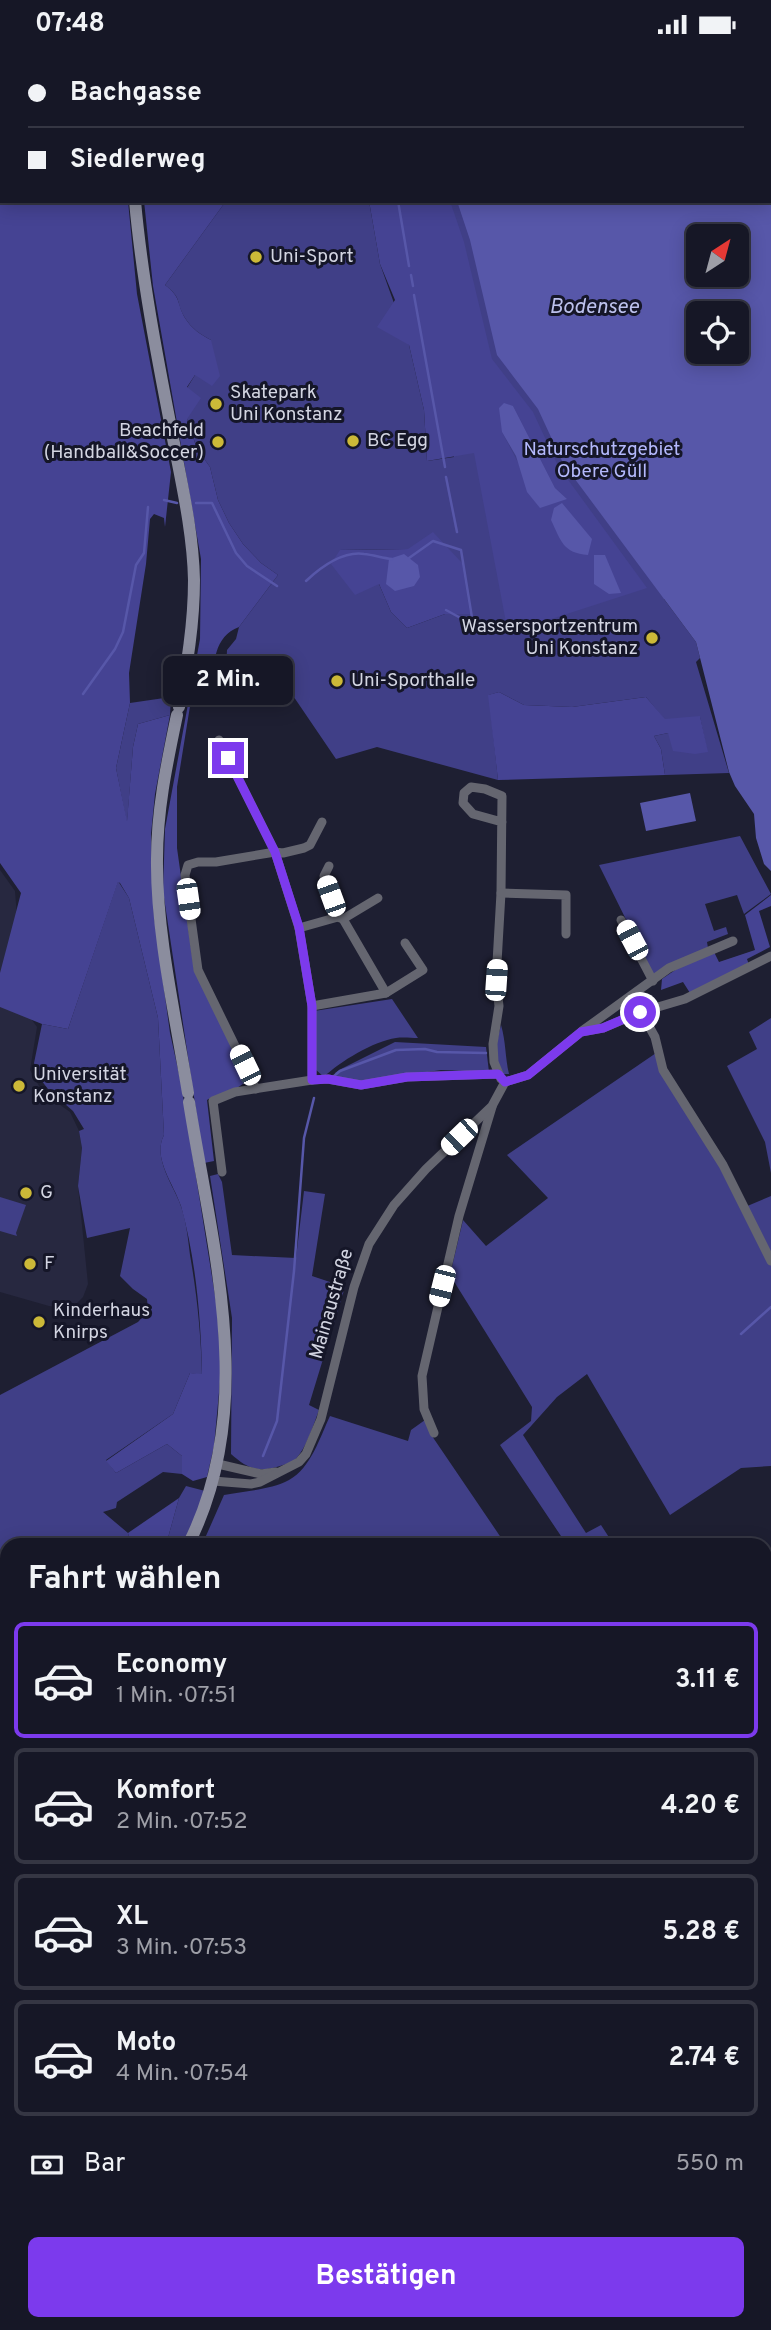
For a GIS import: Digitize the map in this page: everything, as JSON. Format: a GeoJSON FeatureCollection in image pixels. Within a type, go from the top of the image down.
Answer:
{"type":"FeatureCollection","features":[{"type":"Feature","properties":{"kind":"main road"},"geometry":{"type":"LineString","coordinates":[[135,203],[140,254],[184,498],[193,566],[192,627],[162,786],[157,861],[163,940],[226,1343],[226,1405],[218,1464],[203,1512],[191,1538]]}},
{"type":"Feature","properties":{"kind":"street"},"geometry":{"type":"LineString","coordinates":[[219,740],[275,852],[299,927],[312,1006],[312,1080]]}},
{"type":"Feature","properties":{"kind":"street"},"geometry":{"type":"LineString","coordinates":[[502,822],[473,814],[463,803],[464,793],[471,787],[502,796],[502,822],[501,893],[496,980],[499,1006],[493,1044],[494,1062],[498,1074],[505,1082],[528,1075],[581,1032],[685,960],[733,941]]}},
{"type":"Feature","properties":{"kind":"street"},"geometry":{"type":"LineString","coordinates":[[256,1089],[198,970],[185,876],[188,865],[198,862],[283,853],[310,845],[322,822]]}},
{"type":"Feature","properties":{"kind":"street"},"geometry":{"type":"LineString","coordinates":[[329,866],[324,876],[340,918],[386,993]]}},
{"type":"Feature","properties":{"kind":"street"},"geometry":{"type":"LineString","coordinates":[[501,893],[566,894],[566,934]]}},
{"type":"Feature","properties":{"kind":"street"},"geometry":{"type":"LineString","coordinates":[[299,927],[340,918],[377,898]]}},
{"type":"Feature","properties":{"kind":"street"},"geometry":{"type":"LineString","coordinates":[[621,920],[653,981]]}},
{"type":"Feature","properties":{"kind":"street"},"geometry":{"type":"LineString","coordinates":[[312,1006],[386,993],[423,970],[405,943]]}},
{"type":"Feature","properties":{"kind":"street"},"geometry":{"type":"LineString","coordinates":[[581,1032],[603,1028],[640,1012],[685,999],[771,956]]}},
{"type":"Feature","properties":{"kind":"street"},"geometry":{"type":"LineString","coordinates":[[640,1012],[654,1037],[663,1070],[723,1165],[771,1261]]}},
{"type":"Feature","properties":{"kind":"street"},"geometry":{"type":"LineString","coordinates":[[222,1172],[213,1101],[234,1092],[312,1080],[328,1079],[361,1085],[407,1077],[498,1074]]}},
{"type":"Feature","properties":{"kind":"street","name":"Mainaustraße"},"geometry":{"type":"LineString","coordinates":[[213,1481],[251,1484],[299,1462],[316,1435],[354,1287],[369,1244],[394,1205],[426,1168],[492,1106],[505,1082]]}},
{"type":"Feature","properties":{"kind":"street"},"geometry":{"type":"LineString","coordinates":[[434,1433],[424,1409],[422,1376],[459,1216],[493,1111],[492,1106]]}},
{"type":"Feature","properties":{"kind":"street"},"geometry":{"type":"LineString","coordinates":[[218,1464],[261,1474],[284,1471]]}},
{"type":"Feature","properties":{"kind":"shaded area"},"geometry":{"type":"Polygon","coordinates":[[[0,203],[128,203],[137,294],[171,472],[165,527],[164,518],[154,514],[150,519],[146,564],[129,673],[130,703],[116,768],[127,821],[133,747],[138,724],[170,715],[155,794],[151,834],[154,916],[170,1033],[181,1083],[217,1308],[221,1371],[214,1446],[207,1477],[193,1481],[182,1474],[182,1456],[167,1444],[116,1473],[106,1461],[173,1414],[190,1373],[202,1374],[194,1268],[181,1206],[162,1162],[161,1144],[164,1135],[158,1018],[129,898],[118,882],[68,1029],[42,1024],[0,1007],[0,973],[21,893],[0,863],[0,203]]]}},
{"type":"Feature","properties":{"kind":"shaded area"},"geometry":{"type":"Polygon","coordinates":[[[144,203],[225,203],[165,285],[176,297],[190,325],[211,340],[220,376],[212,386],[195,375],[187,387],[201,398],[187,419],[197,449],[210,467],[218,500],[229,523],[243,544],[261,563],[278,575],[239,627],[230,632],[219,646],[214,664],[213,693],[191,700],[177,787],[177,848],[194,969],[247,1080],[238,1087],[207,1100],[214,1161],[204,1163],[163,891],[165,829],[200,639],[201,559],[153,286],[144,203]]]}},
{"type":"Feature","properties":{"kind":"shaded area"},"geometry":{"type":"Polygon","coordinates":[[[369,203],[451,203],[464,242],[492,359],[533,412],[558,466],[647,588],[508,633],[474,453],[427,461],[424,410],[409,345],[377,327],[395,300],[380,264],[369,203]],[[513,406],[502,432],[522,470],[567,499],[555,488],[513,406]]]}},
{"type":"Feature","properties":{"kind":"shaded area"},"geometry":{"type":"Polygon","coordinates":[[[433,532],[462,563],[470,614],[445,614],[407,628],[391,612],[379,584],[355,595],[331,564],[340,550],[408,549],[433,532]]]}},
{"type":"Feature","properties":{"kind":"shaded area"},"geometry":{"type":"Polygon","coordinates":[[[499,692],[524,705],[572,707],[646,697],[665,719],[700,716],[708,752],[695,754],[673,751],[668,733],[654,736],[661,749],[665,775],[498,780],[488,695],[499,692]]]}},
{"type":"Feature","properties":{"kind":"shaded area","name":"Universität Konstanz"},"geometry":{"type":"Polygon","coordinates":[[[0,870],[15,891],[24,1009],[37,1027],[30,1070],[43,1093],[70,1112],[79,1131],[82,1148],[78,1186],[88,1284],[83,1297],[75,1305],[65,1308],[0,1292],[0,870]]]}},
{"type":"Feature","properties":{"kind":"shaded area"},"geometry":{"type":"Polygon","coordinates":[[[771,895],[771,906],[759,911],[770,947],[747,959],[749,965],[690,993],[683,982],[661,990],[662,979],[684,964],[714,952],[719,962],[755,950],[745,915],[771,895]]]}},
{"type":"Feature","properties":{"kind":"shaded area"},"geometry":{"type":"Polygon","coordinates":[[[179,1498],[168,1538],[129,1538],[128,1533],[179,1498]]]}},
{"type":"Feature","properties":{"kind":"green space","name":"Naturschutzgebiet Obere Güll"},"geometry":{"type":"Polygon","coordinates":[[[225,203],[369,203],[380,264],[409,345],[424,410],[427,461],[454,457],[412,203],[771,203],[771,506],[664,599],[696,642],[700,658],[696,662],[729,773],[665,775],[661,749],[654,736],[668,733],[707,751],[700,717],[665,720],[646,697],[572,707],[524,705],[499,692],[489,695],[498,780],[377,747],[336,759],[283,681],[225,693],[227,650],[236,639],[239,627],[278,575],[261,563],[243,544],[229,523],[218,500],[210,467],[197,449],[187,419],[187,388],[211,340],[190,325],[177,297],[165,285],[225,203]],[[408,549],[340,550],[379,584],[391,612],[407,628],[445,614],[469,614],[408,549]]]}},
{"type":"Feature","properties":{"kind":"green space"},"geometry":{"type":"Polygon","coordinates":[[[171,697],[170,715],[138,724],[133,747],[127,824],[116,768],[130,703],[171,697]]]}},
{"type":"Feature","properties":{"kind":"green space"},"geometry":{"type":"Polygon","coordinates":[[[740,836],[771,894],[744,914],[737,895],[705,904],[714,931],[726,927],[728,934],[707,942],[708,948],[654,976],[599,865],[740,836]]]}},
{"type":"Feature","properties":{"kind":"green space"},"geometry":{"type":"Polygon","coordinates":[[[118,881],[129,898],[158,1018],[164,1135],[161,1152],[164,1169],[179,1201],[186,1228],[198,1315],[202,1375],[190,1373],[173,1414],[106,1460],[116,1473],[167,1444],[182,1456],[182,1474],[163,1472],[117,1502],[116,1508],[103,1512],[128,1533],[129,1538],[0,1538],[0,1395],[138,1322],[148,1311],[147,1299],[120,1276],[130,1228],[87,1238],[78,1186],[82,1148],[79,1131],[84,1129],[73,1111],[41,1080],[34,1063],[42,1024],[68,1029],[118,881]]]}},
{"type":"Feature","properties":{"kind":"green space"},"geometry":{"type":"Polygon","coordinates":[[[392,999],[418,1038],[396,1038],[378,1043],[348,1059],[324,1077],[315,1069],[314,1011],[392,999]]]}},
{"type":"Feature","properties":{"kind":"green space"},"geometry":{"type":"Polygon","coordinates":[[[771,1018],[771,1173],[765,1142],[727,1066],[757,1049],[749,1032],[771,1018]]]}},
{"type":"Feature","properties":{"kind":"green space"},"geometry":{"type":"Polygon","coordinates":[[[501,1025],[509,1074],[503,1074],[496,1057],[501,1025]]]}},
{"type":"Feature","properties":{"kind":"green space"},"geometry":{"type":"Polygon","coordinates":[[[395,1042],[486,1047],[489,1072],[441,1070],[361,1082],[337,1078],[335,1073],[339,1070],[395,1042]]]}},
{"type":"Feature","properties":{"kind":"green space"},"geometry":{"type":"Polygon","coordinates":[[[659,1051],[663,1071],[745,1207],[771,1196],[771,1466],[741,1468],[670,1515],[587,1374],[557,1397],[523,1435],[586,1533],[601,1525],[609,1538],[562,1538],[500,1445],[531,1421],[532,1407],[450,1275],[463,1220],[486,1246],[548,1198],[507,1155],[659,1051]]]}},
{"type":"Feature","properties":{"kind":"green space"},"geometry":{"type":"Polygon","coordinates":[[[218,1174],[222,1182],[232,1255],[296,1258],[304,1191],[325,1194],[312,1276],[345,1287],[309,1405],[319,1410],[309,1436],[295,1460],[272,1468],[254,1468],[231,1454],[232,1318],[210,1176],[218,1174]]]}},
{"type":"Feature","properties":{"kind":"green space"},"geometry":{"type":"Polygon","coordinates":[[[0,1197],[26,1205],[17,1236],[0,1231],[0,1197]]]}},
{"type":"Feature","properties":{"kind":"green space"},"geometry":{"type":"Polygon","coordinates":[[[330,1416],[408,1441],[411,1430],[425,1420],[432,1436],[501,1538],[205,1538],[224,1495],[257,1490],[289,1480],[297,1475],[314,1451],[330,1416]]]}},
{"type":"Feature","properties":{"kind":"green space"},"geometry":{"type":"Polygon","coordinates":[[[186,1486],[209,1492],[191,1538],[168,1538],[179,1498],[186,1486]]]}},
{"type":"Feature","properties":{"kind":"water","name":"Bodensee"},"geometry":{"type":"Polygon","coordinates":[[[458,203],[771,203],[771,871],[764,864],[756,838],[754,814],[729,772],[696,642],[563,463],[538,409],[497,355],[470,240],[458,203]]]}},
{"type":"Feature","properties":{"kind":"water"},"geometry":{"type":"Polygon","coordinates":[[[504,403],[513,406],[555,488],[567,499],[540,508],[527,492],[516,456],[502,432],[499,408],[504,403]]]}},
{"type":"Feature","properties":{"kind":"water"},"geometry":{"type":"Polygon","coordinates":[[[562,503],[592,539],[588,555],[568,549],[557,534],[551,520],[554,508],[562,503]]]}},
{"type":"Feature","properties":{"kind":"water"},"geometry":{"type":"Polygon","coordinates":[[[404,554],[418,565],[420,577],[414,586],[395,591],[386,584],[389,559],[404,554]]]}},
{"type":"Feature","properties":{"kind":"water"},"geometry":{"type":"Polygon","coordinates":[[[594,555],[605,555],[621,593],[609,594],[594,584],[594,555]]]}},
{"type":"Feature","properties":{"kind":"water"},"geometry":{"type":"Polygon","coordinates":[[[690,793],[696,821],[646,831],[640,803],[690,793]]]}},
{"type":"Feature","properties":{"kind":"waterway"},"geometry":{"type":"LineString","coordinates":[[398,203],[409,266]]}},
{"type":"Feature","properties":{"kind":"waterway"},"geometry":{"type":"LineString","coordinates":[[411,275],[413,286]]}},
{"type":"Feature","properties":{"kind":"waterway"},"geometry":{"type":"LineString","coordinates":[[414,295],[445,467]]}},
{"type":"Feature","properties":{"kind":"waterway"},"geometry":{"type":"LineString","coordinates":[[446,477],[457,532]]}},
{"type":"Feature","properties":{"kind":"waterway"},"geometry":{"type":"LineString","coordinates":[[164,500],[177,503]]}},
{"type":"Feature","properties":{"kind":"waterway"},"geometry":{"type":"LineString","coordinates":[[196,503],[212,503],[236,553],[247,566],[277,586]]}},
{"type":"Feature","properties":{"kind":"waterway"},"geometry":{"type":"LineString","coordinates":[[83,694],[115,649],[123,632],[136,565],[144,553],[148,507]]}},
{"type":"Feature","properties":{"kind":"waterway"},"geometry":{"type":"LineString","coordinates":[[409,558],[433,541],[461,550],[474,630]]}},
{"type":"Feature","properties":{"kind":"waterway"},"geometry":{"type":"LineString","coordinates":[[306,581],[325,566],[348,555],[364,554],[392,559]]}},
{"type":"Feature","properties":{"kind":"waterway"},"geometry":{"type":"LineString","coordinates":[[446,610],[466,621],[474,630]]}},
{"type":"Feature","properties":{"kind":"waterway"},"geometry":{"type":"LineString","coordinates":[[334,1076],[340,1071],[396,1050],[486,1053]]}},
{"type":"Feature","properties":{"kind":"waterway"},"geometry":{"type":"LineString","coordinates":[[263,1456],[277,1421],[294,1271],[304,1138],[314,1098]]}},
{"type":"Feature","properties":{"kind":"waterway"},"geometry":{"type":"LineString","coordinates":[[741,1334],[771,1307]]}},
{"type":"Feature","properties":{"kind":"place","name":"Uni-Sport"},"geometry":{"type":"Point","coordinates":[256,257]}},
{"type":"Feature","properties":{"kind":"place","name":"Skatepark Uni Konstanz"},"geometry":{"type":"Point","coordinates":[216,404]}},
{"type":"Feature","properties":{"kind":"place","name":"BC Egg"},"geometry":{"type":"Point","coordinates":[353,441]}},
{"type":"Feature","properties":{"kind":"place","name":"Beachfeld (Handball&Soccer)"},"geometry":{"type":"Point","coordinates":[218,442]}},
{"type":"Feature","properties":{"kind":"place","name":"Wassersportzentrum Uni Konstanz"},"geometry":{"type":"Point","coordinates":[652,638]}},
{"type":"Feature","properties":{"kind":"place","name":"Uni-Sporthalle"},"geometry":{"type":"Point","coordinates":[337,681]}},
{"type":"Feature","properties":{"kind":"place","name":"Universität Konstanz"},"geometry":{"type":"Point","coordinates":[19,1086]}},
{"type":"Feature","properties":{"kind":"place","name":"G"},"geometry":{"type":"Point","coordinates":[26,1193]}},
{"type":"Feature","properties":{"kind":"place","name":"F"},"geometry":{"type":"Point","coordinates":[30,1264]}},
{"type":"Feature","properties":{"kind":"place","name":"Kinderhaus Knirps"},"geometry":{"type":"Point","coordinates":[39,1322]}},
{"type":"Feature","properties":{"kind":"route"},"geometry":{"type":"LineString","coordinates":[[228,758],[275,852],[299,927],[312,1006],[312,1080],[328,1079],[361,1085],[407,1077],[498,1074],[505,1082],[528,1075],[581,1032],[603,1028],[640,1012]]}}]}
